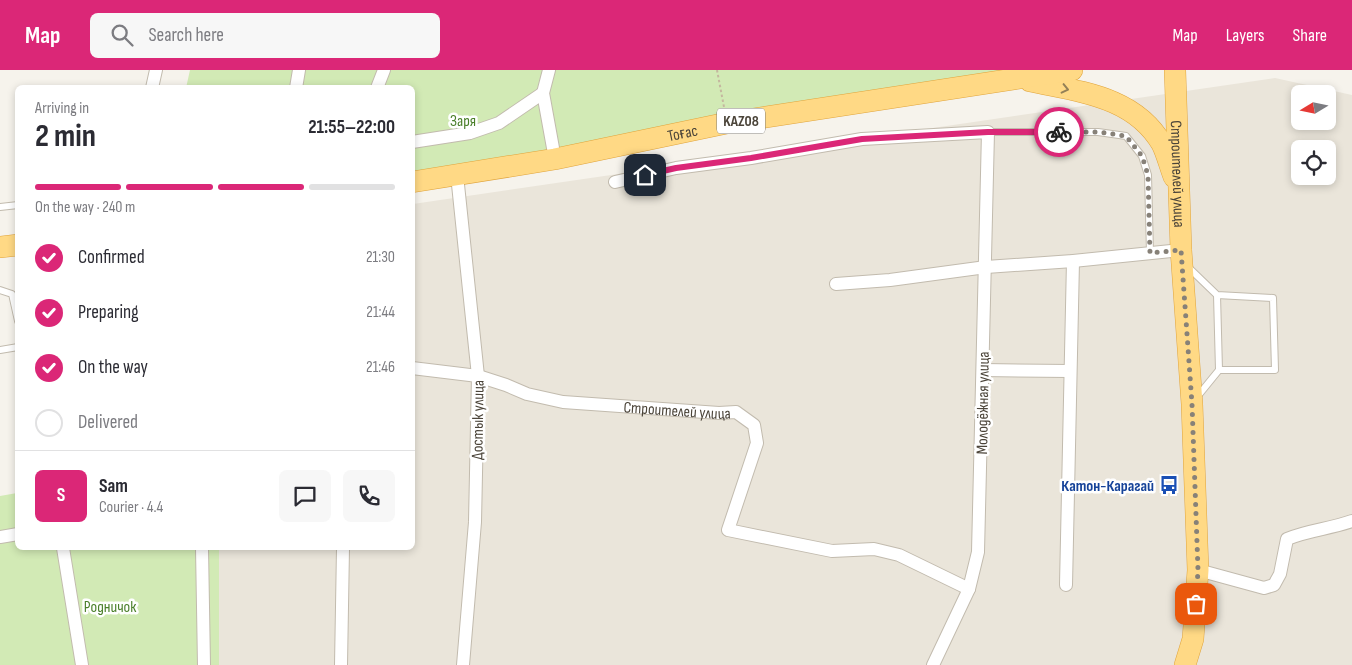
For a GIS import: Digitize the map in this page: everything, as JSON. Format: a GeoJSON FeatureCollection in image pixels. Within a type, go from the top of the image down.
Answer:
{"type":"FeatureCollection","features":[{"type":"Feature","properties":{"kind":"highway","name":"Тоғас"},"geometry":{"type":"LineString","coordinates":[[415,182],[555,158],[727,123],[1049,72],[1072,70]]}},
{"type":"Feature","properties":{"kind":"highway","name":"Строителей улица"},"geometry":{"type":"LineString","coordinates":[[1175,70],[1182,255],[1192,404],[1198,570],[1193,639],[1185,665]]}},
{"type":"Feature","properties":{"kind":"highway"},"geometry":{"type":"LineString","coordinates":[[1018,78],[1113,101],[1140,116],[1162,144],[1180,195]]}},
{"type":"Feature","properties":{"kind":"highway"},"geometry":{"type":"LineString","coordinates":[[0,247],[15,245]]}},
{"type":"Feature","properties":{"kind":"street"},"geometry":{"type":"LineString","coordinates":[[153,85],[156,70]]}},
{"type":"Feature","properties":{"kind":"street"},"geometry":{"type":"LineString","coordinates":[[297,85],[300,70]]}},
{"type":"Feature","properties":{"kind":"street"},"geometry":{"type":"LineString","coordinates":[[378,85],[384,70]]}},
{"type":"Feature","properties":{"kind":"street"},"geometry":{"type":"LineString","coordinates":[[549,70],[543,93],[555,158]]}},
{"type":"Feature","properties":{"kind":"street"},"geometry":{"type":"LineString","coordinates":[[415,142],[470,133],[499,123],[543,93]]}},
{"type":"Feature","properties":{"kind":"street"},"geometry":{"type":"LineString","coordinates":[[615,182],[676,168],[751,158],[862,139],[988,132]]}},
{"type":"Feature","properties":{"kind":"street","name":"Молодёжная улица"},"geometry":{"type":"LineString","coordinates":[[933,665],[970,589],[978,552],[988,132]]}},
{"type":"Feature","properties":{"kind":"street","name":"Достык улица"},"geometry":{"type":"LineString","coordinates":[[457,175],[478,376],[475,522],[463,665]]}},
{"type":"Feature","properties":{"kind":"street"},"geometry":{"type":"LineString","coordinates":[[836,284],[890,280],[986,266],[1073,261],[1150,253],[1182,255]]}},
{"type":"Feature","properties":{"kind":"street"},"geometry":{"type":"LineString","coordinates":[[1066,585],[1073,261]]}},
{"type":"Feature","properties":{"kind":"street"},"geometry":{"type":"LineString","coordinates":[[415,368],[478,376]]}},
{"type":"Feature","properties":{"kind":"street"},"geometry":{"type":"LineString","coordinates":[[983,370],[1070,371]]}},
{"type":"Feature","properties":{"kind":"street","name":"Строителей улица"},"geometry":{"type":"LineString","coordinates":[[478,376],[526,394],[563,402],[719,414],[736,412],[754,425],[757,442],[728,530],[832,552],[874,549],[899,556],[970,589]]}},
{"type":"Feature","properties":{"kind":"street"},"geometry":{"type":"LineString","coordinates":[[1198,570],[1264,588],[1274,585],[1280,574],[1287,539],[1306,531],[1332,528],[1352,521]]}},
{"type":"Feature","properties":{"kind":"street"},"geometry":{"type":"LineString","coordinates":[[0,537],[15,534]]}},
{"type":"Feature","properties":{"kind":"street"},"geometry":{"type":"LineString","coordinates":[[63,550],[82,665]]}},
{"type":"Feature","properties":{"kind":"street"},"geometry":{"type":"LineString","coordinates":[[202,550],[204,665]]}},
{"type":"Feature","properties":{"kind":"street"},"geometry":{"type":"LineString","coordinates":[[341,665],[343,550]]}},
{"type":"Feature","properties":{"kind":"lane"},"geometry":{"type":"LineString","coordinates":[[988,132],[1098,132],[1126,136],[1142,156],[1148,175],[1150,253]]}},
{"type":"Feature","properties":{"kind":"lane"},"geometry":{"type":"LineString","coordinates":[[0,207],[15,205]]}},
{"type":"Feature","properties":{"kind":"lane"},"geometry":{"type":"LineString","coordinates":[[1182,255],[1217,295],[1219,370],[1192,404]]}},
{"type":"Feature","properties":{"kind":"lane"},"geometry":{"type":"LineString","coordinates":[[0,290],[12,294],[15,308]]}},
{"type":"Feature","properties":{"kind":"lane"},"geometry":{"type":"LineString","coordinates":[[1217,295],[1273,298],[1275,370],[1219,370]]}},
{"type":"Feature","properties":{"kind":"lane"},"geometry":{"type":"LineString","coordinates":[[0,350],[15,347]]}},
{"type":"Feature","properties":{"kind":"path"},"geometry":{"type":"LineString","coordinates":[[717,70],[727,123]]}},
{"type":"Feature","properties":{"kind":"shaded area"},"geometry":{"type":"Polygon","coordinates":[[[1275,78],[1307,85],[1291,85],[1291,130],[1336,130],[1336,91],[1352,95],[1352,665],[199,665],[195,550],[415,550],[415,204],[1275,78]]]}},
{"type":"Feature","properties":{"kind":"green space","name":"Заря"},"geometry":{"type":"Polygon","coordinates":[[[190,70],[1076,70],[415,174],[415,85],[187,85],[190,70]]]}},
{"type":"Feature","properties":{"kind":"green space","name":"Родничок"},"geometry":{"type":"Polygon","coordinates":[[[15,493],[15,550],[219,550],[219,665],[0,665],[0,496],[15,493]]]}},
{"type":"Feature","properties":{"kind":"way so far"},"geometry":{"type":"LineString","coordinates":[[1059,132],[1098,132],[1126,136],[1142,156],[1148,175],[1150,253],[1181,250],[1192,404],[1198,570],[1196,604]]}},
{"type":"Feature","properties":{"kind":"place","name":"Катон-Карагай"},"geometry":{"type":"Point","coordinates":[1169,485]}},
{"type":"Feature","properties":{"kind":"route"},"geometry":{"type":"LineString","coordinates":[[645,175],[676,168],[751,158],[862,139],[988,132],[1059,132]]}}]}
